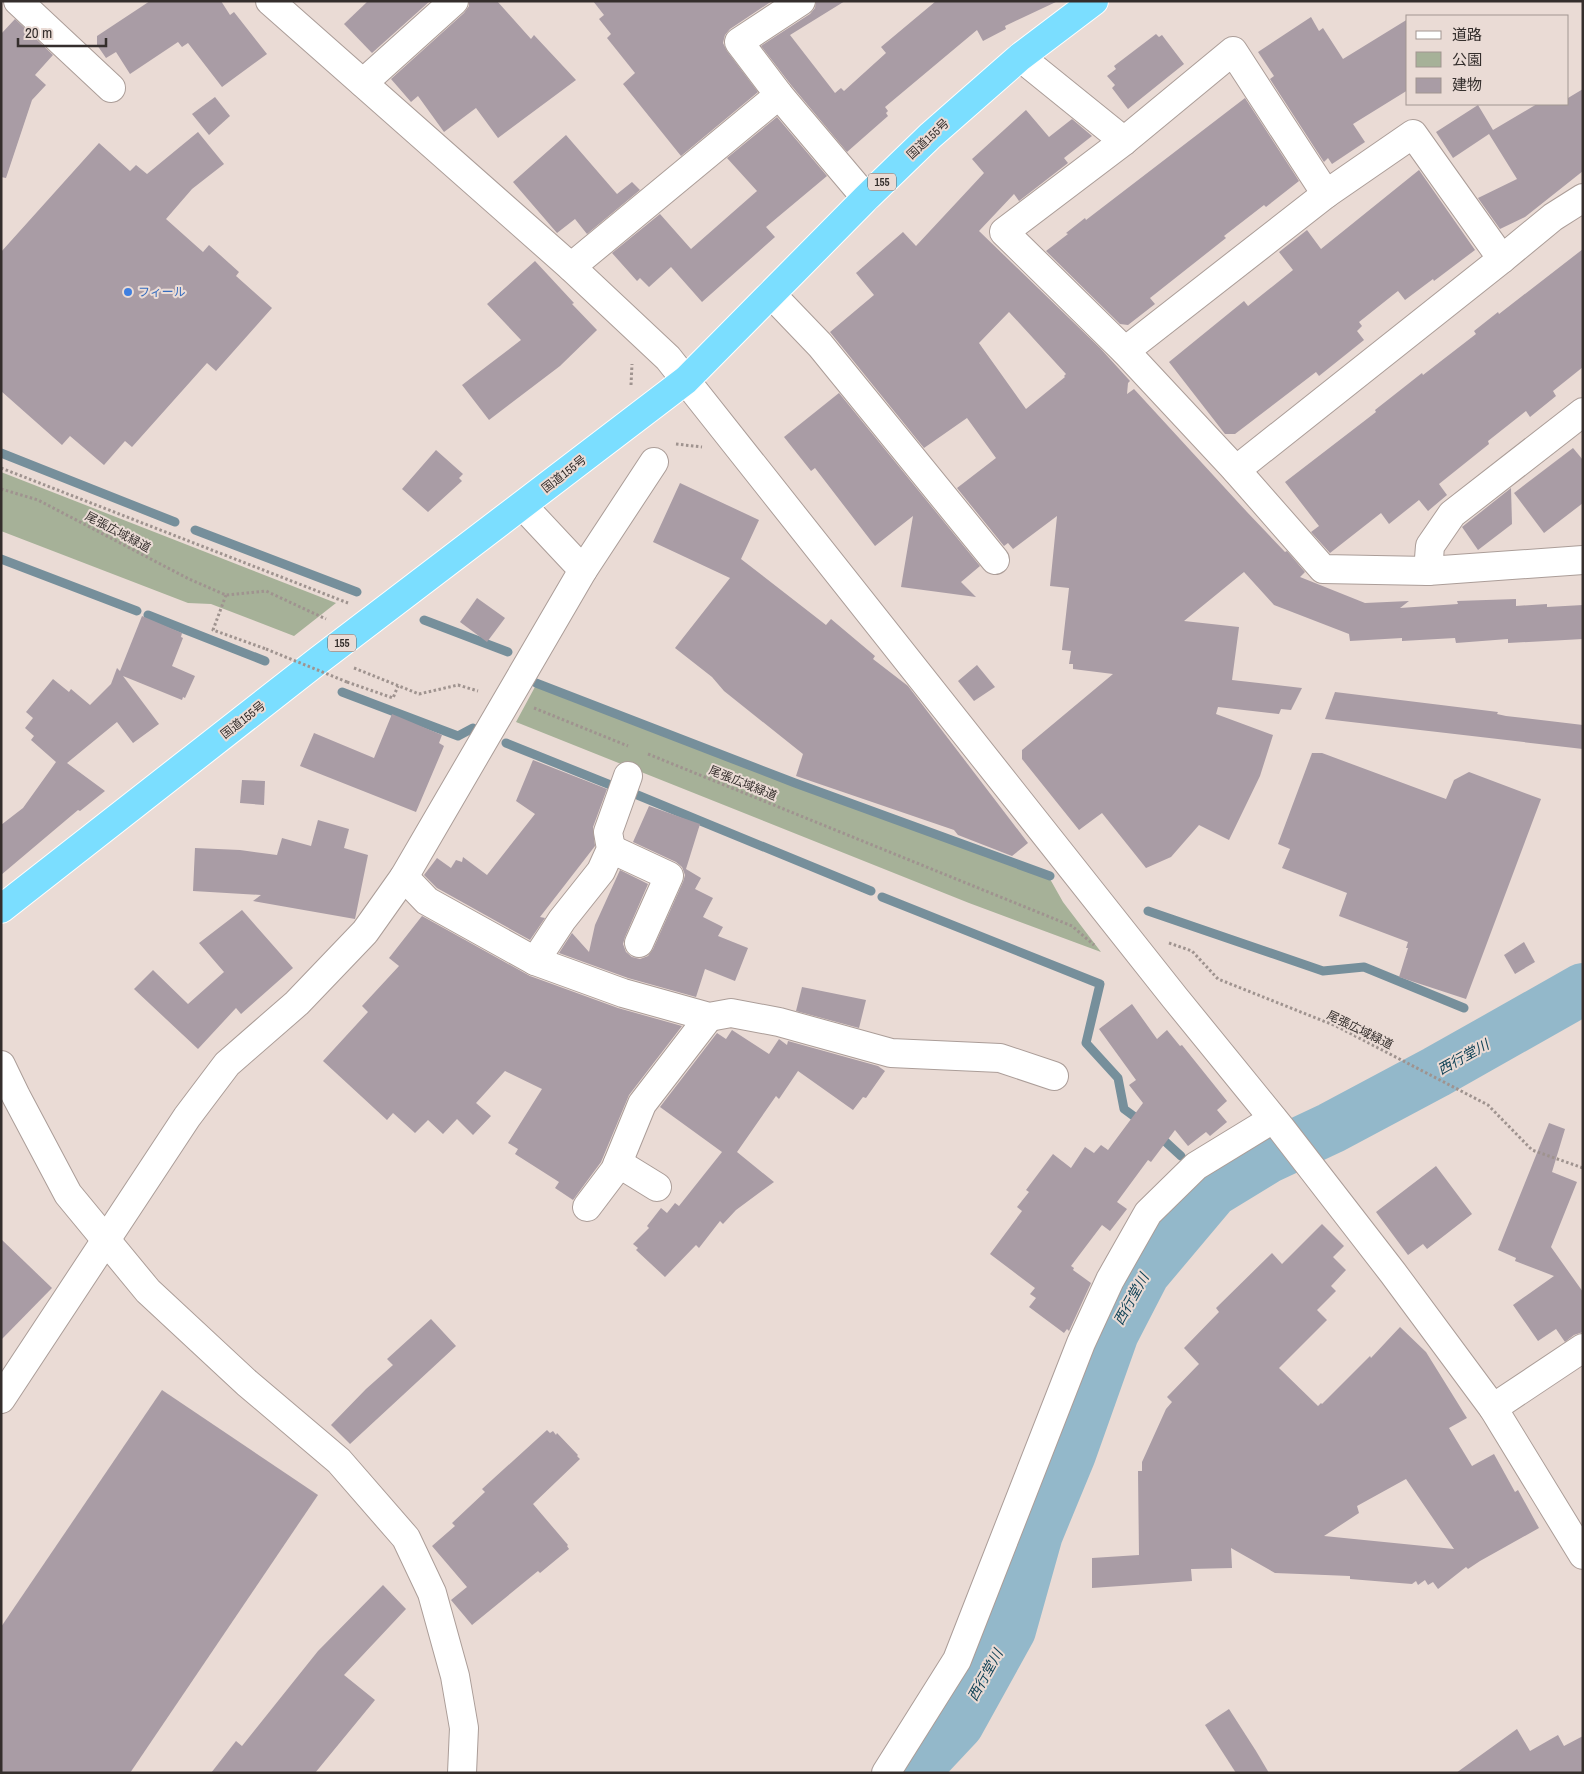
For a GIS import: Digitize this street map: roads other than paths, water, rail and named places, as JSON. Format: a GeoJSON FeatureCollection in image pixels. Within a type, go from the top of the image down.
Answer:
{"type":"FeatureCollection","features":[{"type":"Feature","properties":{"kind":"highway","name":"国道155号"},"geometry":{"type":"LineString","coordinates":[[1,909],[319,660],[686,380],[930,136],[1020,57],[1092,2]]}},
{"type":"Feature","properties":{"kind":"street"},"geometry":{"type":"LineString","coordinates":[[18,1],[111,88]]}},
{"type":"Feature","properties":{"kind":"street"},"geometry":{"type":"LineString","coordinates":[[270,1],[571,267],[668,358],[1175,998],[1277,1123],[1393,1274],[1492,1408],[1583,1555]]}},
{"type":"Feature","properties":{"kind":"street"},"geometry":{"type":"LineString","coordinates":[[362,83],[454,1]]}},
{"type":"Feature","properties":{"kind":"street"},"geometry":{"type":"LineString","coordinates":[[801,1],[739,42],[779,95],[866,198]]}},
{"type":"Feature","properties":{"kind":"street"},"geometry":{"type":"LineString","coordinates":[[1326,194],[1233,51],[1124,141],[1004,232],[1125,351],[1236,470],[1323,569],[1428,571],[1583,560]]}},
{"type":"Feature","properties":{"kind":"street"},"geometry":{"type":"LineString","coordinates":[[1020,57],[1124,141]]}},
{"type":"Feature","properties":{"kind":"street"},"geometry":{"type":"LineString","coordinates":[[571,267],[779,95]]}},
{"type":"Feature","properties":{"kind":"street"},"geometry":{"type":"LineString","coordinates":[[1125,351],[1326,194],[1412,134],[1502,260]]}},
{"type":"Feature","properties":{"kind":"street"},"geometry":{"type":"LineString","coordinates":[[1236,470],[1554,217],[1583,198]]}},
{"type":"Feature","properties":{"kind":"street"},"geometry":{"type":"LineString","coordinates":[[771,294],[820,345],[995,560]]}},
{"type":"Feature","properties":{"kind":"street"},"geometry":{"type":"LineString","coordinates":[[1428,571],[1430,546],[1452,514],[1583,412]]}},
{"type":"Feature","properties":{"kind":"street"},"geometry":{"type":"LineString","coordinates":[[1,1398],[188,1117],[227,1064],[297,1003],[365,932],[404,877],[583,570],[662,452]]}},
{"type":"Feature","properties":{"kind":"street"},"geometry":{"type":"LineString","coordinates":[[523,506],[583,570]]}},
{"type":"Feature","properties":{"kind":"street"},"geometry":{"type":"LineString","coordinates":[[535,961],[562,920],[601,871],[611,849],[608,832],[628,776]]}},
{"type":"Feature","properties":{"kind":"street"},"geometry":{"type":"LineString","coordinates":[[611,849],[668,876],[639,943]]}},
{"type":"Feature","properties":{"kind":"street"},"geometry":{"type":"LineString","coordinates":[[404,877],[427,901],[535,961],[623,993],[709,1018],[731,1013],[779,1022],[891,1053],[1000,1058],[1054,1076]]}},
{"type":"Feature","properties":{"kind":"street"},"geometry":{"type":"LineString","coordinates":[[587,1207],[615,1170],[642,1104],[709,1018]]}},
{"type":"Feature","properties":{"kind":"street"},"geometry":{"type":"LineString","coordinates":[[1,1065],[68,1194],[148,1291],[247,1383],[339,1461],[406,1538],[432,1594],[455,1676],[464,1728],[462,1773]]}},
{"type":"Feature","properties":{"kind":"street"},"geometry":{"type":"LineString","coordinates":[[886,1773],[957,1660],[1081,1343],[1110,1280],[1148,1214],[1196,1166],[1277,1123]]}},
{"type":"Feature","properties":{"kind":"street"},"geometry":{"type":"LineString","coordinates":[[618,1163],[657,1187]]}},
{"type":"Feature","properties":{"kind":"street"},"geometry":{"type":"LineString","coordinates":[[1492,1408],[1583,1348]]}},
{"type":"Feature","properties":{"kind":"waterway"},"geometry":{"type":"LineString","coordinates":[[1,453],[175,522]]}},
{"type":"Feature","properties":{"kind":"waterway"},"geometry":{"type":"LineString","coordinates":[[195,530],[357,592]]}},
{"type":"Feature","properties":{"kind":"waterway"},"geometry":{"type":"LineString","coordinates":[[1,559],[137,611]]}},
{"type":"Feature","properties":{"kind":"waterway"},"geometry":{"type":"LineString","coordinates":[[148,615],[265,661]]}},
{"type":"Feature","properties":{"kind":"waterway"},"geometry":{"type":"LineString","coordinates":[[424,620],[508,652]]}},
{"type":"Feature","properties":{"kind":"waterway"},"geometry":{"type":"LineString","coordinates":[[536,683],[795,783],[1050,876]]}},
{"type":"Feature","properties":{"kind":"waterway"},"geometry":{"type":"LineString","coordinates":[[342,692],[458,736],[473,728]]}},
{"type":"Feature","properties":{"kind":"waterway"},"geometry":{"type":"LineString","coordinates":[[506,743],[613,786]]}},
{"type":"Feature","properties":{"kind":"waterway"},"geometry":{"type":"LineString","coordinates":[[635,794],[871,891]]}},
{"type":"Feature","properties":{"kind":"waterway"},"geometry":{"type":"LineString","coordinates":[[882,897],[1100,984],[1086,1043],[1118,1078],[1124,1109],[1143,1123]]}},
{"type":"Feature","properties":{"kind":"waterway"},"geometry":{"type":"LineString","coordinates":[[1148,911],[1323,971],[1364,967],[1464,1008]]}},
{"type":"Feature","properties":{"kind":"waterway","name":"西行堂川"},"geometry":{"type":"LineString","coordinates":[[912,1773],[958,1724],[1010,1630],[1037,1534],[1070,1454],[1113,1333],[1144,1273],[1213,1191],[1267,1158],[1331,1128],[1436,1072],[1583,989]]}},
{"type":"Feature","properties":{"kind":"waterway"},"geometry":{"type":"LineString","coordinates":[[1157,1134],[1181,1156]]}},
{"type":"Feature","properties":{"kind":"place","name":"フィール"},"geometry":{"type":"Point","coordinates":[128,292]}}]}
